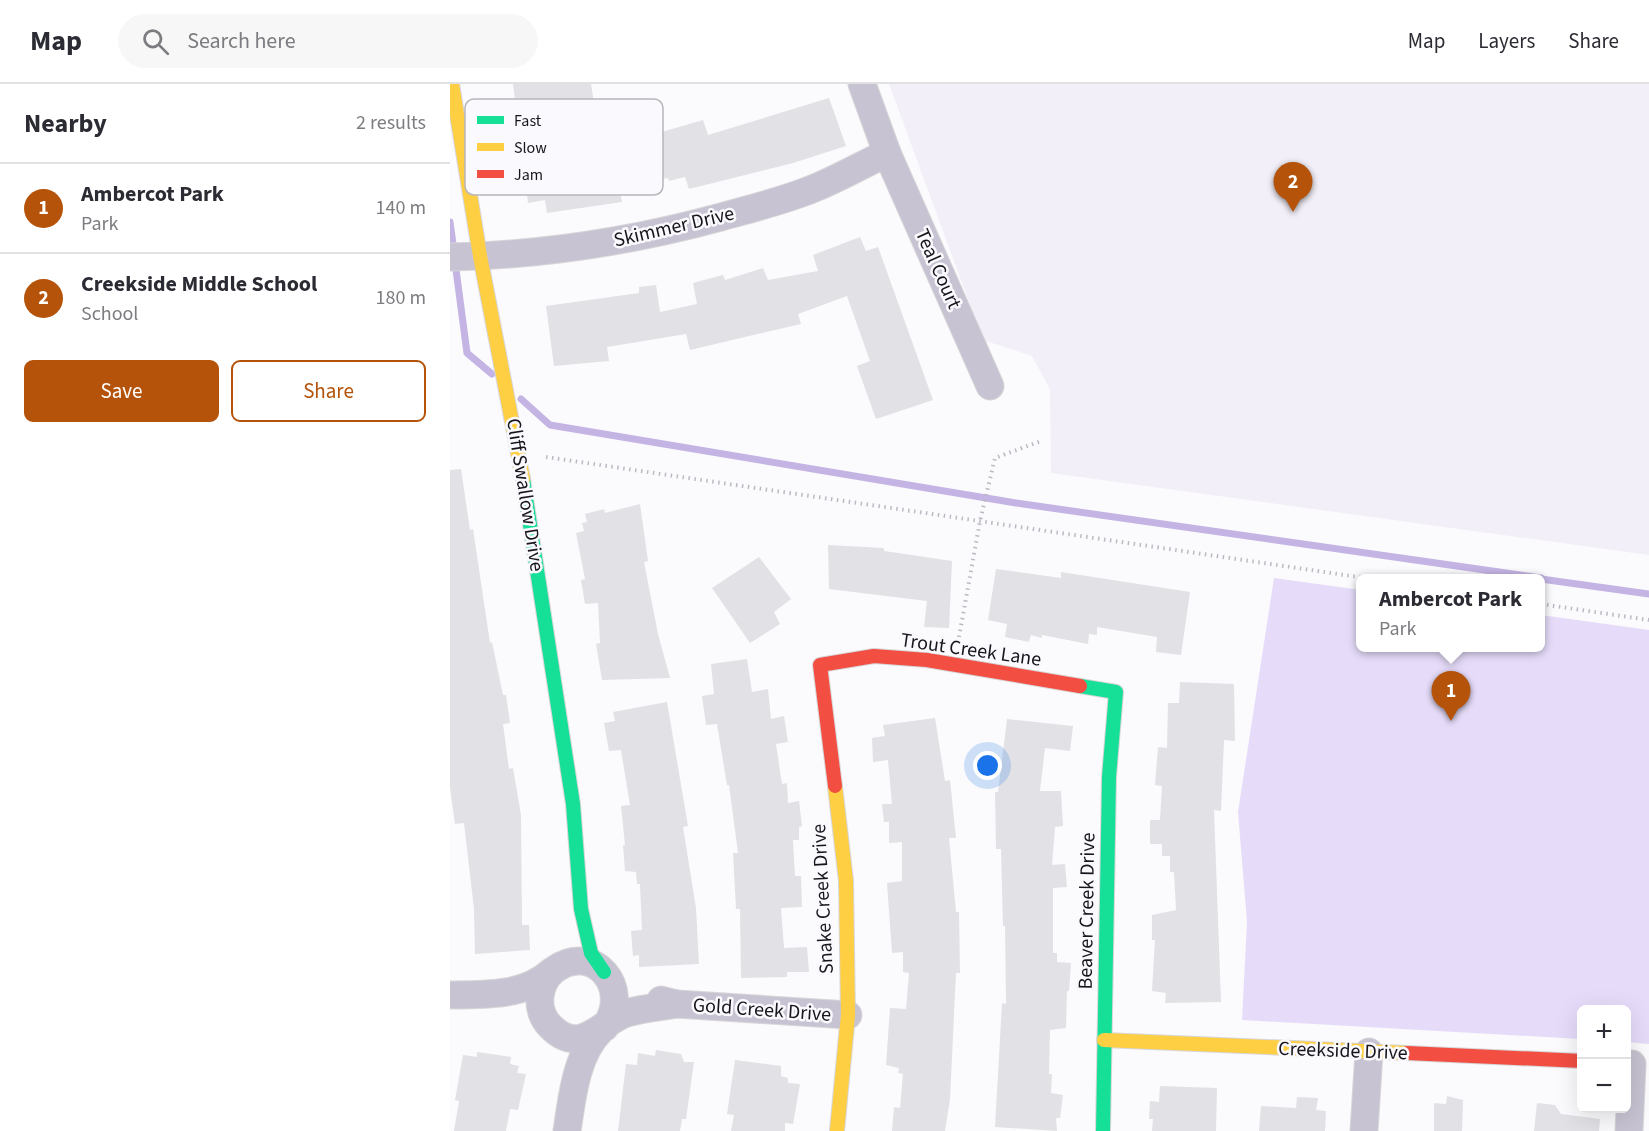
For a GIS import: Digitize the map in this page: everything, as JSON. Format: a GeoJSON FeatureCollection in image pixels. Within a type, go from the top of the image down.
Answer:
{"type":"FeatureCollection","features":[{"type":"Feature","properties":{"kind":"street","name":"Cliff Swallow Drive"},"geometry":{"type":"LineString","coordinates":[[452,84],[465,164]]}},
{"type":"Feature","properties":{"kind":"street","name":"Teal Court"},"geometry":{"type":"LineString","coordinates":[[862,84],[887,153],[990,386]]}},
{"type":"Feature","properties":{"kind":"street","name":"Skimmer Drive"},"geometry":{"type":"LineString","coordinates":[[450,257],[600,244],[679,228],[756,208],[817,187],[887,153]]}},
{"type":"Feature","properties":{"kind":"street","name":"Cliff Swallow Drive"},"geometry":{"type":"LineString","coordinates":[[470,195],[519,453],[573,804],[581,909],[591,953],[607,975]]}},
{"type":"Feature","properties":{"kind":"street","name":"Trout Creek Lane"},"geometry":{"type":"LineString","coordinates":[[820,665],[874,656],[954,665],[1116,692]]}},
{"type":"Feature","properties":{"kind":"street","name":"Snake Creek Drive"},"geometry":{"type":"LineString","coordinates":[[820,665],[846,881],[848,1016],[837,1131]]}},
{"type":"Feature","properties":{"kind":"street","name":"Beaver Creek Drive"},"geometry":{"type":"LineString","coordinates":[[1103,1131],[1109,777],[1116,692]]}},
{"type":"Feature","properties":{"kind":"street","name":"Cliff Swallow Drive"},"geometry":{"type":"LineString","coordinates":[[555,970],[568,953],[581,909]]}},
{"type":"Feature","properties":{"kind":"street"},"geometry":{"type":"LineString","coordinates":[[450,995],[481,995],[529,986],[555,970],[579,961],[589,963],[607,975],[616,1000],[615,1011],[589,1046],[573,1089],[567,1131]]}},
{"type":"Feature","properties":{"kind":"street"},"geometry":{"type":"LineString","coordinates":[[555,970],[544,982],[540,999],[542,1014],[565,1046],[573,1089]]}},
{"type":"Feature","properties":{"kind":"street","name":"Gold Creek Drive"},"geometry":{"type":"LineString","coordinates":[[607,975],[628,991],[677,1004],[848,1016]]}},
{"type":"Feature","properties":{"kind":"street"},"geometry":{"type":"LineString","coordinates":[[481,995],[525,1008],[551,1027],[573,1038],[591,1036],[603,1028]]}},
{"type":"Feature","properties":{"kind":"street","name":"Gold Creek Drive"},"geometry":{"type":"LineString","coordinates":[[603,1028],[628,1012],[677,1004]]}},
{"type":"Feature","properties":{"kind":"street","name":"Creekside Drive"},"geometry":{"type":"LineString","coordinates":[[1104,1040],[1577,1061]]}},
{"type":"Feature","properties":{"kind":"street"},"geometry":{"type":"LineString","coordinates":[[1364,1131],[1369,1052]]}},
{"type":"Feature","properties":{"kind":"street"},"geometry":{"type":"LineString","coordinates":[[1629,1131],[1636,1064]]}},
{"type":"Feature","properties":{"kind":"path"},"geometry":{"type":"LineString","coordinates":[[954,665],[980,521],[995,458],[1041,441]]}},
{"type":"Feature","properties":{"kind":"path"},"geometry":{"type":"LineString","coordinates":[[519,453],[1356,578]]}},
{"type":"Feature","properties":{"kind":"path"},"geometry":{"type":"LineString","coordinates":[[1545,605],[1649,620]]}},
{"type":"Feature","properties":{"kind":"shaded area"},"geometry":{"type":"Polygon","coordinates":[[[889,84],[1649,84],[1649,555],[1051,473],[1050,389],[1032,356],[983,340],[889,84]]]}},
{"type":"Feature","properties":{"kind":"shaded area"},"geometry":{"type":"Polygon","coordinates":[[[1274,578],[1356,589],[1356,652],[1545,652],[1545,616],[1649,630],[1649,1044],[1631,1042],[1631,1005],[1577,1005],[1577,1039],[1242,1020],[1247,922],[1238,812],[1274,578]]]}},
{"type":"Feature","properties":{"kind":"building"},"geometry":{"type":"Polygon","coordinates":[[[513,84],[591,84],[593,99],[515,99],[513,84]]]}},
{"type":"Feature","properties":{"kind":"building"},"geometry":{"type":"Polygon","coordinates":[[[829,98],[846,146],[793,163],[689,189],[685,177],[669,181],[668,178],[663,179],[663,132],[703,120],[708,135],[829,98]]]}},
{"type":"Feature","properties":{"kind":"building"},"geometry":{"type":"Polygon","coordinates":[[[527,195],[621,195],[622,202],[547,213],[545,200],[528,203],[527,195]]]}},
{"type":"Feature","properties":{"kind":"building"},"geometry":{"type":"Polygon","coordinates":[[[860,237],[866,251],[878,247],[933,400],[876,419],[857,366],[870,361],[847,296],[798,314],[801,324],[690,350],[686,334],[607,347],[609,361],[554,366],[546,306],[639,293],[639,287],[656,285],[660,312],[697,304],[693,283],[723,275],[725,280],[763,268],[768,280],[818,271],[813,255],[860,237]]]}},
{"type":"Feature","properties":{"kind":"building"},"geometry":{"type":"Polygon","coordinates":[[[461,469],[470,530],[473,529],[490,643],[492,642],[503,695],[506,695],[510,723],[503,724],[509,769],[513,768],[521,815],[522,925],[529,925],[530,950],[475,954],[474,909],[464,823],[455,824],[450,788],[450,470],[461,469]]]}},
{"type":"Feature","properties":{"kind":"building"},"geometry":{"type":"Polygon","coordinates":[[[640,504],[648,561],[644,562],[658,634],[670,678],[602,680],[596,644],[600,643],[598,603],[585,604],[581,580],[585,579],[576,533],[584,531],[582,523],[587,522],[585,514],[604,509],[605,513],[640,504]]]}},
{"type":"Feature","properties":{"kind":"building"},"geometry":{"type":"Polygon","coordinates":[[[828,545],[884,548],[884,551],[952,561],[949,628],[924,627],[927,601],[829,589],[828,545]]]}},
{"type":"Feature","properties":{"kind":"building"},"geometry":{"type":"Polygon","coordinates":[[[759,557],[791,599],[774,612],[780,624],[750,643],[712,588],[759,557]]]}},
{"type":"Feature","properties":{"kind":"building"},"geometry":{"type":"Polygon","coordinates":[[[996,569],[1061,578],[1061,572],[1190,592],[1181,655],[1156,652],[1157,637],[1097,627],[1097,635],[1089,634],[1088,644],[1042,635],[1042,638],[1031,635],[1029,642],[1005,637],[1007,624],[988,620],[996,569]]]}},
{"type":"Feature","properties":{"kind":"building"},"geometry":{"type":"Polygon","coordinates":[[[747,659],[752,692],[768,689],[771,719],[784,716],[788,742],[776,744],[782,784],[787,783],[788,803],[799,801],[802,826],[799,827],[799,840],[793,840],[795,876],[801,876],[802,907],[781,908],[784,948],[807,947],[809,972],[787,972],[787,977],[741,978],[740,909],[736,909],[733,853],[738,853],[729,785],[727,785],[717,724],[706,725],[702,696],[714,694],[711,664],[747,659]]]}},
{"type":"Feature","properties":{"kind":"building"},"geometry":{"type":"Polygon","coordinates":[[[1180,682],[1234,684],[1235,741],[1224,740],[1221,811],[1214,810],[1221,1002],[1165,1003],[1166,993],[1152,991],[1155,940],[1152,940],[1152,915],[1176,910],[1174,872],[1170,872],[1170,856],[1162,856],[1162,844],[1150,844],[1150,820],[1160,820],[1162,786],[1155,785],[1158,747],[1167,748],[1168,703],[1179,703],[1180,682]]]}},
{"type":"Feature","properties":{"kind":"building"},"geometry":{"type":"Polygon","coordinates":[[[667,702],[688,826],[683,827],[696,908],[699,964],[639,967],[639,955],[633,956],[631,931],[642,930],[640,884],[637,884],[636,872],[625,871],[623,845],[625,845],[621,806],[630,805],[621,750],[609,751],[604,723],[615,721],[613,712],[667,702]]]}},
{"type":"Feature","properties":{"kind":"building"},"geometry":{"type":"Polygon","coordinates":[[[935,718],[945,781],[950,780],[956,838],[949,838],[956,912],[959,912],[960,973],[956,973],[950,1099],[945,1131],[892,1131],[894,1107],[900,1108],[903,1074],[898,1073],[899,1068],[886,1065],[890,1008],[906,1009],[909,973],[903,972],[903,952],[892,953],[887,883],[902,881],[902,842],[889,843],[889,822],[884,822],[882,804],[892,804],[888,760],[873,762],[872,738],[885,736],[883,725],[935,718]]]}},
{"type":"Feature","properties":{"kind":"building"},"geometry":{"type":"Polygon","coordinates":[[[1007,719],[1073,726],[1070,751],[1045,748],[1040,791],[1061,791],[1063,826],[1055,827],[1052,865],[1065,864],[1067,887],[1053,888],[1053,953],[1057,953],[1057,962],[1071,963],[1069,991],[1067,991],[1066,1028],[1050,1030],[1051,1093],[1063,1095],[1060,1118],[1056,1118],[1057,1131],[995,1127],[1002,1003],[1006,1004],[1005,926],[1003,926],[1001,849],[996,849],[995,792],[998,792],[1007,719]]]}},
{"type":"Feature","properties":{"kind":"building"},"geometry":{"type":"Polygon","coordinates":[[[656,1050],[681,1054],[684,1062],[694,1062],[686,1119],[682,1119],[680,1131],[618,1131],[626,1064],[637,1065],[638,1053],[655,1056],[656,1050]]]}},
{"type":"Feature","properties":{"kind":"building"},"geometry":{"type":"Polygon","coordinates":[[[477,1052],[511,1057],[510,1064],[519,1066],[517,1073],[526,1074],[518,1110],[510,1109],[506,1131],[454,1131],[459,1101],[455,1100],[463,1055],[477,1057],[477,1052]]]}},
{"type":"Feature","properties":{"kind":"building"},"geometry":{"type":"Polygon","coordinates":[[[735,1060],[781,1066],[781,1076],[788,1078],[788,1083],[800,1084],[793,1124],[785,1123],[785,1131],[731,1131],[734,1115],[727,1114],[735,1060]]]}},
{"type":"Feature","properties":{"kind":"building"},"geometry":{"type":"Polygon","coordinates":[[[1160,1086],[1217,1088],[1216,1131],[1152,1131],[1153,1119],[1149,1119],[1150,1101],[1159,1102],[1160,1086]]]}},
{"type":"Feature","properties":{"kind":"building"},"geometry":{"type":"Polygon","coordinates":[[[1447,1096],[1463,1100],[1462,1131],[1434,1131],[1434,1103],[1446,1104],[1447,1096]]]}},
{"type":"Feature","properties":{"kind":"building"},"geometry":{"type":"Polygon","coordinates":[[[1297,1097],[1318,1098],[1316,1110],[1326,1111],[1325,1131],[1259,1131],[1261,1106],[1296,1108],[1297,1097]]]}},
{"type":"Feature","properties":{"kind":"building"},"geometry":{"type":"Polygon","coordinates":[[[1537,1103],[1555,1105],[1561,1114],[1600,1119],[1599,1131],[1534,1131],[1537,1103]]]}},
{"type":"Feature","properties":{"kind":"waterway"},"geometry":{"type":"LineString","coordinates":[[450,222],[454,251]]}},
{"type":"Feature","properties":{"kind":"waterway"},"geometry":{"type":"LineString","coordinates":[[455,262],[467,353],[492,374]]}},
{"type":"Feature","properties":{"kind":"waterway"},"geometry":{"type":"LineString","coordinates":[[521,399],[550,425],[1016,503],[1513,574]]}},
{"type":"Feature","properties":{"kind":"waterway"},"geometry":{"type":"LineString","coordinates":[[1545,580],[1649,594]]}},
{"type":"Feature","properties":{"kind":"traffic: fast"},"geometry":{"type":"LineString","coordinates":[[523,479],[573,804],[581,909],[591,953],[604,972]]}},
{"type":"Feature","properties":{"kind":"traffic: fast"},"geometry":{"type":"LineString","coordinates":[[1080,686],[1116,692],[1109,777],[1103,1131]]}},
{"type":"Feature","properties":{"kind":"traffic: slow"},"geometry":{"type":"LineString","coordinates":[[452,84],[465,164]]}},
{"type":"Feature","properties":{"kind":"traffic: slow"},"geometry":{"type":"LineString","coordinates":[[470,195],[523,479]]}},
{"type":"Feature","properties":{"kind":"traffic: slow"},"geometry":{"type":"LineString","coordinates":[[835,786],[846,881],[848,1015],[837,1131]]}},
{"type":"Feature","properties":{"kind":"traffic: slow"},"geometry":{"type":"LineString","coordinates":[[1104,1040],[1407,1053]]}},
{"type":"Feature","properties":{"kind":"traffic: jam"},"geometry":{"type":"LineString","coordinates":[[835,786],[820,665],[874,656],[927,660],[1080,686]]}},
{"type":"Feature","properties":{"kind":"traffic: jam"},"geometry":{"type":"LineString","coordinates":[[1407,1053],[1577,1061]]}},
{"type":"Feature","properties":{"kind":"place","name":"Creekside Middle School"},"geometry":{"type":"Point","coordinates":[1293,212]}},
{"type":"Feature","properties":{"kind":"place","name":"Ambercot Park"},"geometry":{"type":"Point","coordinates":[1451,721]}}]}
